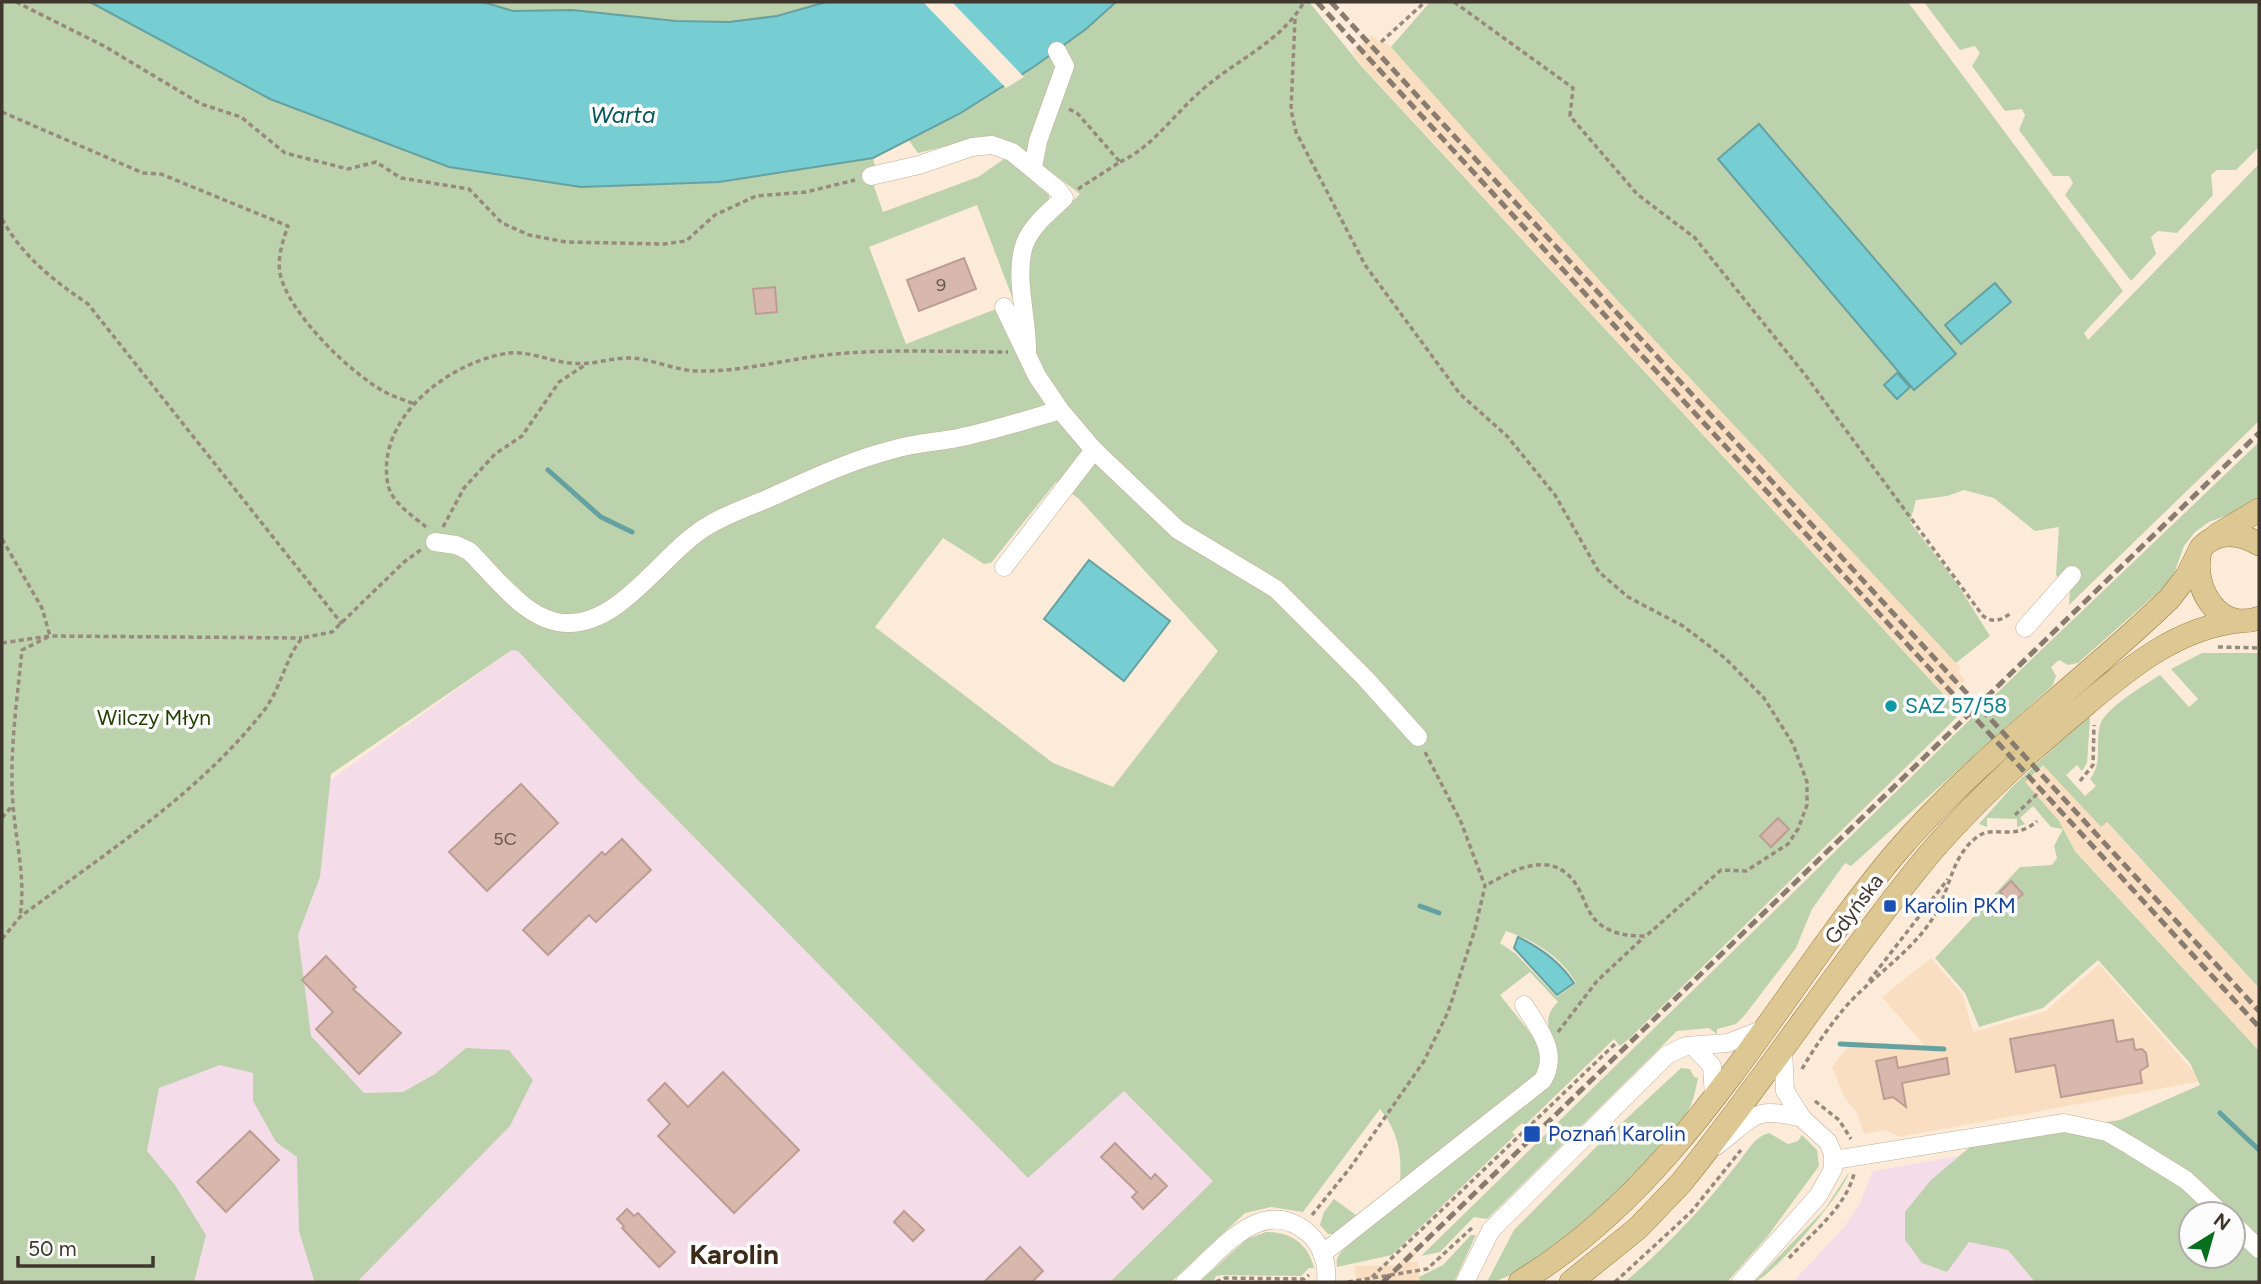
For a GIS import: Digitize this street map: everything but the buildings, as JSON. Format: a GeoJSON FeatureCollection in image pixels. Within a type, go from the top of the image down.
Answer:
{"type":"FeatureCollection","features":[{"type":"Feature","properties":{"kind":"main road"},"geometry":{"type":"LineString","coordinates":[[2253,622],[2217,611],[2204,596],[2197,563],[2206,543],[2259,510]]}},
{"type":"Feature","properties":{"kind":"main road"},"geometry":{"type":"LineString","coordinates":[[2206,543],[2231,535],[2259,544]]}},
{"type":"Feature","properties":{"kind":"main road","name":"Gdyńska"},"geometry":{"type":"LineString","coordinates":[[1520,1282],[1572,1247],[1616,1210],[1667,1157],[1871,886],[1919,827],[1993,752],[2169,598],[2187,576],[2206,543]]}},
{"type":"Feature","properties":{"kind":"main road","name":"Gdyńska"},"geometry":{"type":"LineString","coordinates":[[1570,1282],[1645,1221],[1702,1156],[1917,868],[1973,808],[2051,733],[2127,669],[2190,633],[2253,622]]}},
{"type":"Feature","properties":{"kind":"street"},"geometry":{"type":"LineString","coordinates":[[1033,167],[1038,141],[1054,103],[1065,66],[1056,51]]}},
{"type":"Feature","properties":{"kind":"street"},"geometry":{"type":"LineString","coordinates":[[871,176],[919,165],[972,147],[992,145],[1012,152],[1033,167],[1064,198],[1040,221],[1025,242],[1020,265],[1027,352]]}},
{"type":"Feature","properties":{"kind":"street"},"geometry":{"type":"LineString","coordinates":[[1004,307],[1037,376],[1060,410],[1094,450],[1178,530],[1276,589],[1365,678],[1418,737]]}},
{"type":"Feature","properties":{"kind":"street"},"geometry":{"type":"LineString","coordinates":[[435,542],[456,545],[469,551],[530,610],[547,620],[584,622],[601,614],[641,586],[681,543],[722,518],[826,472],[896,448],[959,438],[1060,410]]}},
{"type":"Feature","properties":{"kind":"street"},"geometry":{"type":"LineString","coordinates":[[1004,567],[1094,450]]}},
{"type":"Feature","properties":{"kind":"street"},"geometry":{"type":"LineString","coordinates":[[2025,628],[2072,575]]}},
{"type":"Feature","properties":{"kind":"street"},"geometry":{"type":"LineString","coordinates":[[1322,1254],[1544,1080],[1550,1068],[1548,1046],[1524,1005]]}},
{"type":"Feature","properties":{"kind":"street"},"geometry":{"type":"LineString","coordinates":[[1465,1282],[1491,1230],[1667,1055],[1683,1046],[1728,1043],[1766,1028]]}},
{"type":"Feature","properties":{"kind":"street"},"geometry":{"type":"LineString","coordinates":[[1693,1046],[1712,1066],[1714,1097]]}},
{"type":"Feature","properties":{"kind":"street"},"geometry":{"type":"LineString","coordinates":[[1741,1282],[1818,1196],[1829,1180],[1834,1160],[1825,1138],[1802,1118],[1784,1086],[1783,1049]]}},
{"type":"Feature","properties":{"kind":"street"},"geometry":{"type":"LineString","coordinates":[[1702,1156],[1761,1112],[1775,1111],[1802,1118]]}},
{"type":"Feature","properties":{"kind":"street"},"geometry":{"type":"LineString","coordinates":[[1834,1160],[2064,1122],[2107,1132],[2186,1180],[2207,1200]]}},
{"type":"Feature","properties":{"kind":"street"},"geometry":{"type":"LineString","coordinates":[[1185,1282],[1245,1227],[1272,1221],[1301,1228],[1314,1239],[1322,1254],[1328,1278]]}},
{"type":"Feature","properties":{"kind":"path"},"geometry":{"type":"LineString","coordinates":[[16,2],[104,46],[201,104],[241,117],[285,153],[348,169],[376,162],[401,178],[469,189],[502,223],[529,235],[566,243],[664,244],[686,241],[715,215],[756,195],[806,192],[871,176]]}},
{"type":"Feature","properties":{"kind":"path"},"geometry":{"type":"LineString","coordinates":[[1064,198],[1141,150],[1211,82],[1278,36],[1295,19],[1304,2]]}},
{"type":"Feature","properties":{"kind":"path"},"geometry":{"type":"LineString","coordinates":[[1381,42],[1425,2]]}},
{"type":"Feature","properties":{"kind":"path"},"geometry":{"type":"LineString","coordinates":[[1454,2],[1573,88],[1570,116],[1637,194],[1695,238],[1805,376],[1983,616],[1993,621],[2002,620],[2012,612]]}},
{"type":"Feature","properties":{"kind":"path"},"geometry":{"type":"LineString","coordinates":[[1295,19],[1292,110],[1296,132],[1365,265],[1460,394],[1507,436],[1555,495],[1599,572],[1628,597],[1683,626],[1725,658],[1764,698],[1793,744],[1807,782],[1807,805],[1798,829],[1788,844],[1746,871],[1721,870],[1597,981],[1548,1046]]}},
{"type":"Feature","properties":{"kind":"path"},"geometry":{"type":"LineString","coordinates":[[1054,103],[1078,114],[1120,162]]}},
{"type":"Feature","properties":{"kind":"path"},"geometry":{"type":"LineString","coordinates":[[2,112],[143,173],[161,174],[288,226],[282,243],[280,274],[299,312],[330,350],[384,392],[414,404]]}},
{"type":"Feature","properties":{"kind":"path"},"geometry":{"type":"LineString","coordinates":[[2,219],[13,240],[47,276],[88,304],[342,624]]}},
{"type":"Feature","properties":{"kind":"path"},"geometry":{"type":"LineString","coordinates":[[435,542],[428,529],[395,499],[388,485],[391,440],[414,404],[450,376],[482,359],[506,353],[588,363],[614,358],[637,359],[693,371],[748,369],[818,356],[900,352],[1027,352]]}},
{"type":"Feature","properties":{"kind":"path"},"geometry":{"type":"LineString","coordinates":[[2,643],[50,636],[302,638],[332,632],[404,562],[435,542],[464,488],[495,454],[522,436],[559,382],[588,363]]}},
{"type":"Feature","properties":{"kind":"path"},"geometry":{"type":"LineString","coordinates":[[2,539],[43,608],[50,636]]}},
{"type":"Feature","properties":{"kind":"path"},"geometry":{"type":"LineString","coordinates":[[20,917],[24,895],[13,805],[14,740],[22,650],[50,636]]}},
{"type":"Feature","properties":{"kind":"path"},"geometry":{"type":"LineString","coordinates":[[2,939],[20,917],[191,789],[240,741],[277,692],[294,648],[302,638]]}},
{"type":"Feature","properties":{"kind":"path"},"geometry":{"type":"LineString","coordinates":[[2205,647],[2259,648]]}},
{"type":"Feature","properties":{"kind":"path"},"geometry":{"type":"LineString","coordinates":[[2080,781],[2093,765],[2096,719]]}},
{"type":"Feature","properties":{"kind":"path"},"geometry":{"type":"LineString","coordinates":[[1301,1228],[1350,1168],[1424,1061],[1448,1012],[1475,929],[1485,886],[1461,822],[1418,737]]}},
{"type":"Feature","properties":{"kind":"path"},"geometry":{"type":"LineString","coordinates":[[2015,815],[2037,794]]}},
{"type":"Feature","properties":{"kind":"path"},"geometry":{"type":"LineString","coordinates":[[2,817],[13,805]]}},
{"type":"Feature","properties":{"kind":"path"},"geometry":{"type":"LineString","coordinates":[[1950,876],[1864,988],[1914,942],[1937,911],[1956,861],[1979,835],[1990,832],[2019,832],[2037,821]]}},
{"type":"Feature","properties":{"kind":"path"},"geometry":{"type":"LineString","coordinates":[[1485,886],[1528,864],[1546,864],[1562,872],[1576,884],[1590,914],[1602,926],[1625,936],[1646,936]]}},
{"type":"Feature","properties":{"kind":"path"},"geometry":{"type":"LineString","coordinates":[[1372,1277],[1617,1042]]}},
{"type":"Feature","properties":{"kind":"path"},"geometry":{"type":"LineString","coordinates":[[1216,1282],[1225,1278],[1356,1279],[1423,1270],[1440,1260],[1469,1229],[1491,1230]]}},
{"type":"Feature","properties":{"kind":"path"},"geometry":{"type":"LineString","coordinates":[[1348,1282],[1356,1279]]}},
{"type":"Feature","properties":{"kind":"shaded area"},"geometry":{"type":"Polygon","coordinates":[[[1372,35],[1379,42],[1388,44],[1414,70],[1617,300],[1960,667],[1959,673],[1965,680],[1947,697],[1363,67],[1352,52],[1372,35]]]}},
{"type":"Feature","properties":{"kind":"shaded area"},"geometry":{"type":"Polygon","coordinates":[[[512,650],[518,650],[638,780],[1028,1178],[1124,1091],[1214,1181],[1110,1282],[14,1282],[2,1063],[179,888],[512,650]]]}},
{"type":"Feature","properties":{"kind":"shaded area"},"geometry":{"type":"Polygon","coordinates":[[[2043,764],[2101,827],[2106,822],[2259,988],[2259,1051],[2075,850],[2059,821],[2024,782],[2043,764]]]}},
{"type":"Feature","properties":{"kind":"shaded area"},"geometry":{"type":"Polygon","coordinates":[[[1931,958],[1963,995],[1973,1032],[2046,1011],[2099,964],[2202,1081],[1900,1137],[1886,1130],[1864,1134],[1856,1111],[1844,1097],[1832,1067],[1851,1042],[1924,1045],[1882,997],[1931,958]]]}},
{"type":"Feature","properties":{"kind":"shaded area"},"geometry":{"type":"Polygon","coordinates":[[[2198,1121],[2228,1200],[2177,1200],[2177,1270],[2247,1270],[2247,1250],[2259,1282],[1793,1282],[1844,1227],[1860,1203],[1873,1171],[2083,1134],[2198,1121]]]}},
{"type":"Feature","properties":{"kind":"shaded area"},"geometry":{"type":"Polygon","coordinates":[[[1412,1250],[1417,1254],[1409,1262],[1418,1262],[1420,1282],[1356,1282],[1354,1266],[1397,1265],[1412,1250]]]}},
{"type":"Feature","properties":{"kind":"green space","name":"Wilczy Młyn"},"geometry":{"type":"Polygon","coordinates":[[[2,2],[90,2],[270,99],[449,167],[581,187],[719,182],[873,158],[875,166],[868,169],[883,212],[978,177],[1004,159],[1014,162],[1049,195],[1049,203],[1021,231],[1015,257],[1026,263],[1038,234],[1080,194],[1011,142],[959,143],[918,153],[907,138],[1017,78],[1068,42],[1116,2],[1309,2],[1363,68],[1961,713],[1630,1038],[1620,1046],[1614,1039],[1525,1125],[1522,1123],[1512,1132],[1515,1135],[1392,1255],[1337,1267],[1337,1258],[1346,1247],[1551,1079],[1556,1067],[1556,1056],[1548,1020],[1558,1002],[1530,972],[1500,995],[1540,1045],[1542,1070],[1400,1182],[1398,1143],[1380,1109],[1303,1212],[1271,1207],[1245,1213],[1171,1282],[1110,1282],[1213,1181],[1124,1091],[1028,1178],[638,780],[518,651],[512,650],[331,774],[320,877],[298,935],[311,1036],[364,1093],[403,1092],[435,1074],[466,1048],[509,1050],[533,1080],[510,1126],[357,1282],[319,1282],[314,1280],[299,1231],[297,1157],[276,1142],[253,1101],[253,1073],[220,1065],[159,1088],[147,1151],[175,1185],[206,1235],[194,1282],[2,1282],[2,2]],[[977,205],[869,247],[906,344],[1014,302],[977,205]],[[1056,482],[991,563],[984,564],[943,538],[875,627],[1053,763],[1113,787],[1218,651],[1079,499],[1056,482]],[[1506,931],[1500,943],[1516,954],[1557,997],[1576,983],[1555,957],[1527,940],[1506,931]]]}},
{"type":"Feature","properties":{"kind":"green space"},"geometry":{"type":"Polygon","coordinates":[[[483,2],[826,2],[777,16],[729,22],[676,21],[572,10],[513,11],[483,2]]]}},
{"type":"Feature","properties":{"kind":"green space"},"geometry":{"type":"Polygon","coordinates":[[[1430,2],[1908,2],[2123,291],[2084,333],[2088,340],[2259,164],[2259,421],[2069,605],[2070,590],[2056,575],[2059,527],[2035,531],[1994,498],[1964,490],[1947,496],[1916,500],[1910,522],[1956,582],[1990,636],[1956,663],[1617,300],[1391,47],[1430,2]],[[1759,124],[1718,160],[1914,389],[1955,355],[1759,124]]]}},
{"type":"Feature","properties":{"kind":"green space"},"geometry":{"type":"Polygon","coordinates":[[[1924,2],[2259,2],[2259,147],[2236,170],[2217,170],[2211,175],[2213,195],[2177,233],[2158,231],[2151,237],[2156,254],[2131,281],[2065,195],[2073,183],[2069,176],[2053,176],[2019,130],[2025,115],[2022,109],[2005,111],[1972,66],[1980,53],[1975,46],[1960,50],[1924,2]]]}},
{"type":"Feature","properties":{"kind":"green space"},"geometry":{"type":"Polygon","coordinates":[[[2259,442],[2259,496],[2246,508],[2209,522],[2195,532],[2184,546],[2175,571],[2164,587],[2078,663],[2068,665],[2059,660],[2051,667],[2056,676],[2053,685],[1851,866],[1845,863],[1812,909],[1796,948],[1736,1024],[1717,1029],[1717,1034],[1709,1028],[1677,1031],[1487,1219],[1474,1217],[1440,1252],[1421,1256],[2036,655],[2259,442]]]}},
{"type":"Feature","properties":{"kind":"green space"},"geometry":{"type":"Polygon","coordinates":[[[2202,653],[2259,653],[2259,988],[2107,822],[2101,827],[2043,765],[2025,782],[2059,821],[2075,851],[2259,1051],[2259,1282],[2035,1282],[2008,1250],[1969,1242],[1947,1272],[1922,1263],[1905,1240],[1905,1212],[1931,1180],[1977,1141],[2120,1120],[2200,1085],[2190,1063],[2098,960],[2043,1008],[1979,1027],[1965,993],[1935,958],[2020,867],[2052,865],[2057,858],[2054,846],[2063,829],[2051,827],[2033,806],[2020,818],[2025,824],[2017,827],[2017,819],[1987,818],[1987,827],[1979,824],[2011,788],[2088,716],[2087,763],[2082,771],[2077,765],[2066,775],[2085,796],[2096,786],[2090,779],[2098,760],[2100,725],[2117,704],[2160,675],[2189,707],[2198,699],[2171,669],[2202,653]]]}},
{"type":"Feature","properties":{"kind":"green space"},"geometry":{"type":"Polygon","coordinates":[[[1681,1068],[1690,1069],[1694,1077],[1698,1078],[1694,1097],[1676,1128],[1654,1154],[1597,1211],[1535,1261],[1508,1276],[1487,1282],[1514,1230],[1599,1144],[1681,1068]]]}},
{"type":"Feature","properties":{"kind":"green space"},"geometry":{"type":"Polygon","coordinates":[[[1769,1133],[1788,1144],[1798,1141],[1802,1135],[1817,1150],[1819,1166],[1767,1237],[1727,1282],[1625,1282],[1698,1210],[1755,1141],[1769,1133]]]}},
{"type":"Feature","properties":{"kind":"green space"},"geometry":{"type":"Polygon","coordinates":[[[1849,1172],[1835,1197],[1807,1233],[1776,1265],[1754,1282],[1825,1209],[1849,1172]]]}},
{"type":"Feature","properties":{"kind":"green space"},"geometry":{"type":"Polygon","coordinates":[[[1399,1183],[1334,1234],[1328,1234],[1320,1225],[1324,1212],[1334,1199],[1356,1215],[1399,1183]]]}},
{"type":"Feature","properties":{"kind":"green space"},"geometry":{"type":"Polygon","coordinates":[[[1266,1232],[1283,1234],[1297,1241],[1307,1252],[1314,1268],[1309,1268],[1301,1276],[1223,1275],[1216,1276],[1213,1282],[1199,1282],[1247,1239],[1266,1232]]]}},
{"type":"Feature","properties":{"kind":"green space"},"geometry":{"type":"Polygon","coordinates":[[[1471,1235],[1476,1235],[1454,1282],[1420,1282],[1419,1277],[1443,1265],[1471,1235]]]}},
{"type":"Feature","properties":{"kind":"water","name":"Warta"},"geometry":{"type":"Polygon","coordinates":[[[90,2],[483,2],[513,11],[572,10],[676,21],[729,22],[777,16],[826,2],[1116,2],[1086,29],[1035,66],[959,114],[873,158],[719,182],[581,187],[449,167],[270,99],[90,2]]]}},
{"type":"Feature","properties":{"kind":"water"},"geometry":{"type":"Polygon","coordinates":[[[1759,124],[1956,354],[1914,390],[1718,159],[1759,124]]]}},
{"type":"Feature","properties":{"kind":"water"},"geometry":{"type":"Polygon","coordinates":[[[1995,283],[2011,302],[1961,344],[1945,325],[1995,283]]]}},
{"type":"Feature","properties":{"kind":"water"},"geometry":{"type":"Polygon","coordinates":[[[1897,373],[1910,387],[1897,399],[1884,385],[1897,373]]]}},
{"type":"Feature","properties":{"kind":"water"},"geometry":{"type":"Polygon","coordinates":[[[1089,560],[1170,621],[1124,681],[1044,619],[1089,560]]]}},
{"type":"Feature","properties":{"kind":"water"},"geometry":{"type":"Polygon","coordinates":[[[1518,937],[1549,956],[1563,968],[1574,983],[1557,995],[1514,948],[1518,937]]]}},
{"type":"Feature","properties":{"kind":"pier"},"geometry":{"type":"Polygon","coordinates":[[[923,2],[952,2],[1024,77],[1006,88],[923,2]]]}},
{"type":"Feature","properties":{"kind":"waterway"},"geometry":{"type":"LineString","coordinates":[[548,470],[601,517],[632,532]]}},
{"type":"Feature","properties":{"kind":"waterway"},"geometry":{"type":"LineString","coordinates":[[1420,906],[1439,913]]}},
{"type":"Feature","properties":{"kind":"waterway"},"geometry":{"type":"LineString","coordinates":[[1840,1044],[1944,1049]]}},
{"type":"Feature","properties":{"kind":"waterway"},"geometry":{"type":"LineString","coordinates":[[2220,1113],[2259,1150]]}},
{"type":"Feature","properties":{"kind":"railway"},"geometry":{"type":"LineString","coordinates":[[1317,2],[2259,1027]]}},
{"type":"Feature","properties":{"kind":"railway"},"geometry":{"type":"LineString","coordinates":[[1331,2],[2259,1011]]}},
{"type":"Feature","properties":{"kind":"railway"},"geometry":{"type":"LineString","coordinates":[[1383,1282],[2259,433]]}},
{"type":"Feature","properties":{"kind":"place","name":"SAZ 57/58"},"geometry":{"type":"Point","coordinates":[1891,706]}},
{"type":"Feature","properties":{"kind":"place","name":"Karolin PKM"},"geometry":{"type":"Point","coordinates":[1890,906]}},
{"type":"Feature","properties":{"kind":"place","name":"Poznań Karolin"},"geometry":{"type":"Point","coordinates":[1532,1134]}},
{"type":"Feature","properties":{"kind":"district","name":"Karolin"},"geometry":{"type":"Point","coordinates":[734,1254]}}]}
